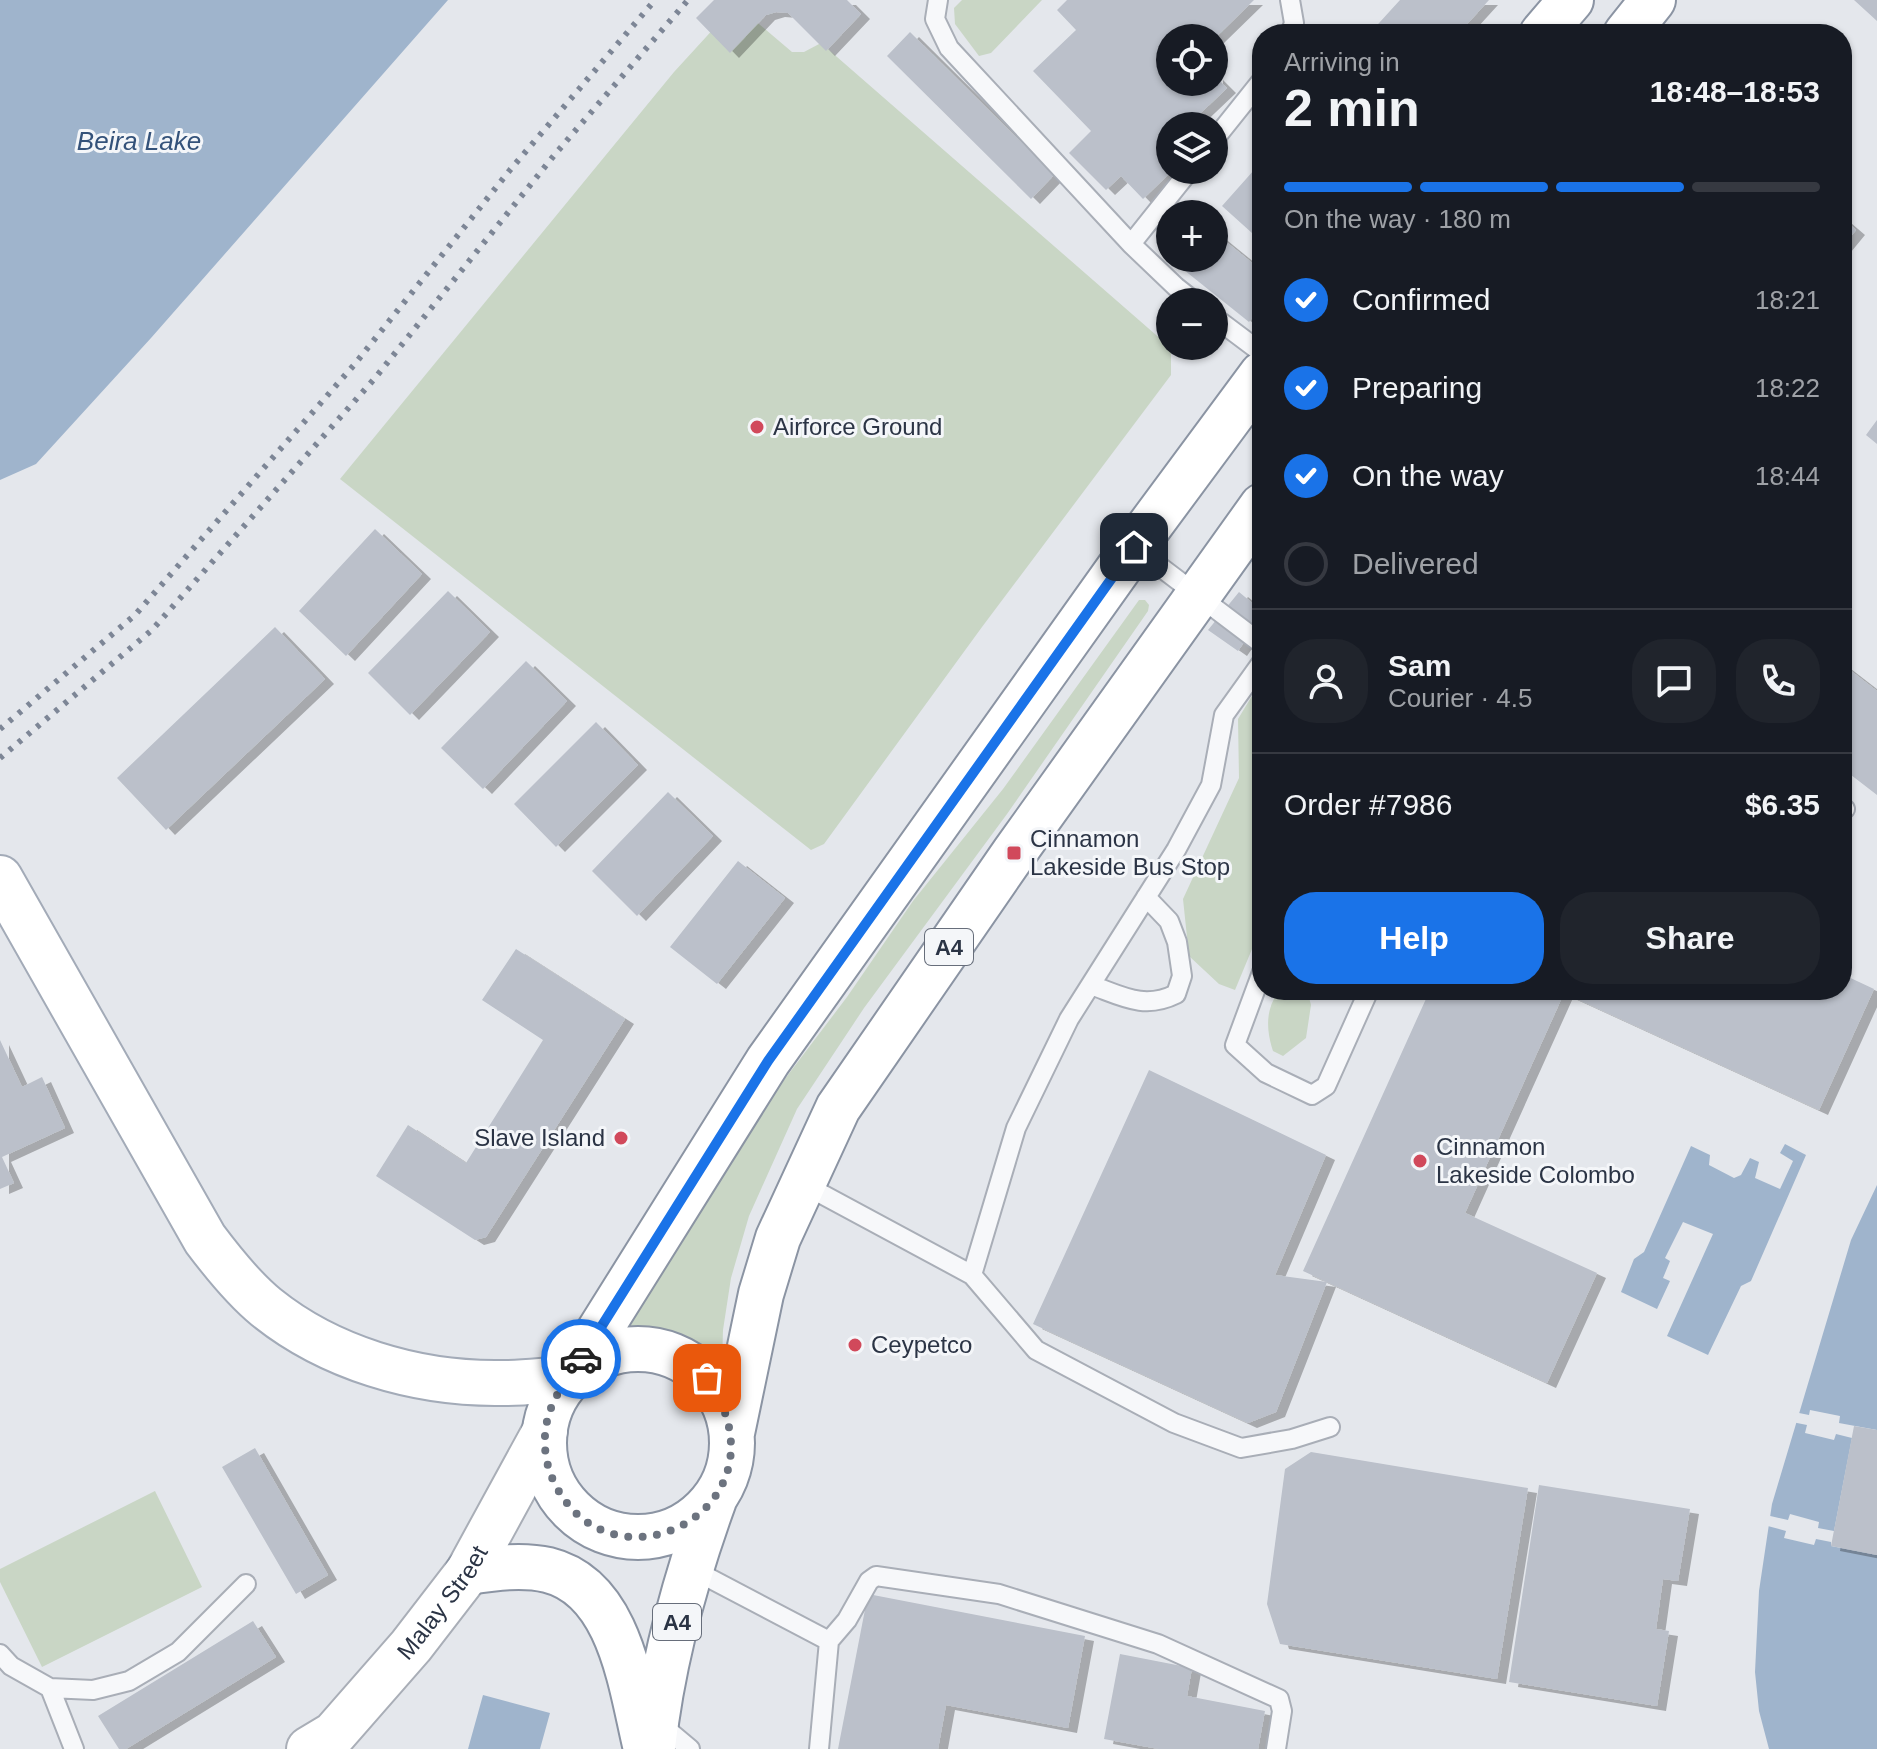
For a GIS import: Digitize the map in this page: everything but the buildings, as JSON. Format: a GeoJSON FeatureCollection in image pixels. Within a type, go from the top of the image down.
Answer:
{"type":"FeatureCollection","features":[{"type":"Feature","properties":{"kind":"main road"},"geometry":{"type":"LineString","coordinates":[[1551,24],[1571,0]]}},
{"type":"Feature","properties":{"kind":"main road"},"geometry":{"type":"LineString","coordinates":[[1634,24],[1653,0]]}},
{"type":"Feature","properties":{"kind":"main road"},"geometry":{"type":"LineString","coordinates":[[0,878],[205,1239],[230,1271],[266,1307],[304,1333],[347,1354],[399,1372],[495,1383],[569,1379],[596,1358],[640,1348],[659,1351],[695,1367],[707,1378],[722,1401],[732,1433],[729,1469],[715,1498],[684,1526],[662,1535],[616,1535],[595,1527],[570,1508],[551,1479],[545,1457],[545,1431],[554,1400],[569,1379],[768,1061],[1134,547],[1252,388]]}},
{"type":"Feature","properties":{"kind":"main road","name":"A4"},"geometry":{"type":"LineString","coordinates":[[732,1433],[761,1294],[778,1238],[838,1108],[1252,520]]}},
{"type":"Feature","properties":{"kind":"main road","name":"Malay Street"},"geometry":{"type":"LineString","coordinates":[[309,1749],[334,1734],[411,1646],[468,1572],[545,1431]]}},
{"type":"Feature","properties":{"kind":"main road","name":"A4"},"geometry":{"type":"LineString","coordinates":[[651,1739],[690,1568],[715,1498]]}},
{"type":"Feature","properties":{"kind":"main road"},"geometry":{"type":"LineString","coordinates":[[468,1572],[507,1566],[548,1570],[579,1582],[598,1601],[614,1630],[651,1739]]}},
{"type":"Feature","properties":{"kind":"lane"},"geometry":{"type":"LineString","coordinates":[[938,0],[935,19],[949,48],[1131,244],[1177,288]]}},
{"type":"Feature","properties":{"kind":"lane"},"geometry":{"type":"LineString","coordinates":[[1290,0],[1294,24]]}},
{"type":"Feature","properties":{"kind":"lane"},"geometry":{"type":"LineString","coordinates":[[1228,122],[1252,92]]}},
{"type":"Feature","properties":{"kind":"lane"},"geometry":{"type":"LineString","coordinates":[[1131,244],[1179,184]]}},
{"type":"Feature","properties":{"kind":"lane"},"geometry":{"type":"LineString","coordinates":[[1228,328],[1252,346]]}},
{"type":"Feature","properties":{"kind":"lane"},"geometry":{"type":"LineString","coordinates":[[1134,547],[1252,637]]}},
{"type":"Feature","properties":{"kind":"lane"},"geometry":{"type":"LineString","coordinates":[[972,1275],[1016,1128],[1069,1019],[1176,850],[1211,785],[1224,715],[1252,676]]}},
{"type":"Feature","properties":{"kind":"lane"},"geometry":{"type":"LineString","coordinates":[[1091,985],[1141,1002],[1160,1002],[1176,994],[1182,976],[1177,942],[1169,921],[1146,897]]}},
{"type":"Feature","properties":{"kind":"lane"},"geometry":{"type":"LineString","coordinates":[[1252,999],[1235,1045],[1266,1073],[1312,1095],[1326,1086],[1365,1000]]}},
{"type":"Feature","properties":{"kind":"lane"},"geometry":{"type":"LineString","coordinates":[[803,1184],[972,1275],[1036,1350],[1174,1423],[1241,1448],[1292,1439],[1330,1427]]}},
{"type":"Feature","properties":{"kind":"lane"},"geometry":{"type":"LineString","coordinates":[[690,1568],[829,1641]]}},
{"type":"Feature","properties":{"kind":"lane"},"geometry":{"type":"LineString","coordinates":[[819,1749],[829,1641],[847,1620],[869,1581],[876,1576],[999,1594],[1158,1644],[1279,1699],[1282,1711],[1276,1749]]}},
{"type":"Feature","properties":{"kind":"lane"},"geometry":{"type":"LineString","coordinates":[[0,1654],[11,1666],[50,1688],[93,1690],[129,1681],[178,1652],[246,1584]]}},
{"type":"Feature","properties":{"kind":"lane"},"geometry":{"type":"LineString","coordinates":[[50,1688],[74,1749]]}},
{"type":"Feature","properties":{"kind":"lane"},"geometry":{"type":"LineString","coordinates":[[651,1739],[690,1749]]}},
{"type":"Feature","properties":{"kind":"green space"},"geometry":{"type":"Polygon","coordinates":[[[962,0],[1042,0],[991,53],[979,56],[955,24],[954,8],[962,0]]]}},
{"type":"Feature","properties":{"kind":"green space","name":"Airforce Ground"},"geometry":{"type":"Polygon","coordinates":[[[739,7],[792,52],[804,52],[821,43],[1156,335],[1156,360],[1171,360],[1171,375],[824,844],[811,850],[340,479],[674,72],[728,13],[739,7]]]}},
{"type":"Feature","properties":{"kind":"green space"},"geometry":{"type":"Polygon","coordinates":[[[1139,600],[1145,600],[1149,605],[1148,611],[1007,814],[864,1008],[797,1109],[749,1216],[731,1278],[723,1330],[722,1362],[697,1344],[674,1333],[649,1328],[618,1328],[775,1092],[847,997],[913,901],[1003,789],[1139,600]]]}},
{"type":"Feature","properties":{"kind":"green space"},"geometry":{"type":"Polygon","coordinates":[[[1252,696],[1252,949],[1235,990],[1219,984],[1189,956],[1183,899],[1239,778],[1238,719],[1252,696]]]}},
{"type":"Feature","properties":{"kind":"green space"},"geometry":{"type":"Polygon","coordinates":[[[1274,1000],[1310,1000],[1311,1005],[1306,1038],[1283,1056],[1273,1051],[1269,1035],[1274,1000]]]}},
{"type":"Feature","properties":{"kind":"green space"},"geometry":{"type":"Polygon","coordinates":[[[155,1491],[202,1587],[42,1667],[0,1582],[0,1569],[155,1491]]]}},
{"type":"Feature","properties":{"kind":"water","name":"Beira Lake"},"geometry":{"type":"Polygon","coordinates":[[[0,0],[448,0],[36,464],[0,480],[0,0]]]}},
{"type":"Feature","properties":{"kind":"water"},"geometry":{"type":"Polygon","coordinates":[[[1785,1144],[1806,1155],[1751,1281],[1741,1286],[1708,1355],[1667,1336],[1713,1234],[1683,1222],[1665,1258],[1670,1261],[1663,1278],[1670,1281],[1657,1309],[1621,1292],[1634,1259],[1644,1252],[1691,1146],[1710,1155],[1709,1165],[1734,1178],[1741,1175],[1750,1158],[1759,1162],[1755,1178],[1780,1189],[1793,1161],[1780,1153],[1785,1144]]]}},
{"type":"Feature","properties":{"kind":"water"},"geometry":{"type":"Polygon","coordinates":[[[1877,1185],[1877,1749],[1769,1749],[1759,1711],[1755,1672],[1759,1591],[1772,1504],[1851,1240],[1877,1185]]]}},
{"type":"Feature","properties":{"kind":"water"},"geometry":{"type":"Polygon","coordinates":[[[483,1695],[550,1713],[540,1749],[468,1749],[483,1695]]]}},
{"type":"Feature","properties":{"kind":"pier"},"geometry":{"type":"Polygon","coordinates":[[[1810,1410],[1840,1416],[1839,1423],[1877,1430],[1877,1555],[1831,1546],[1831,1542],[1816,1539],[1814,1545],[1784,1538],[1786,1531],[1764,1525],[1766,1515],[1788,1520],[1790,1514],[1819,1522],[1818,1528],[1834,1531],[1852,1438],[1836,1434],[1834,1440],[1805,1433],[1807,1425],[1792,1422],[1794,1412],[1809,1415],[1810,1410]]]}},
{"type":"Feature","properties":{"kind":"railway"},"geometry":{"type":"LineString","coordinates":[[0,729],[135,615],[354,365],[510,170],[655,0]]}},
{"type":"Feature","properties":{"kind":"railway"},"geometry":{"type":"LineString","coordinates":[[0,758],[152,630],[375,378],[556,153],[688,0]]}},
{"type":"Feature","properties":{"kind":"way so far"},"geometry":{"type":"LineString","coordinates":[[581,1359],[550,1410],[545,1431],[545,1457],[551,1479],[570,1508],[595,1527],[616,1535],[662,1535],[684,1526],[715,1498],[722,1486],[732,1457],[732,1433],[722,1401],[707,1378]]}},
{"type":"Feature","properties":{"kind":"place","name":"Airforce Ground"},"geometry":{"type":"Point","coordinates":[757,427]}},
{"type":"Feature","properties":{"kind":"place","name":"Cinnamon Lakeside Bus Stop"},"geometry":{"type":"Point","coordinates":[1014,853]}},
{"type":"Feature","properties":{"kind":"place","name":"Slave Island"},"geometry":{"type":"Point","coordinates":[621,1138]}},
{"type":"Feature","properties":{"kind":"place","name":"Cinnamon Lakeside Colombo"},"geometry":{"type":"Point","coordinates":[1420,1161]}},
{"type":"Feature","properties":{"kind":"place","name":"Ceypetco"},"geometry":{"type":"Point","coordinates":[855,1345]}},
{"type":"Feature","properties":{"kind":"route"},"geometry":{"type":"LineString","coordinates":[[581,1359],[768,1061],[1134,547]]}}]}
